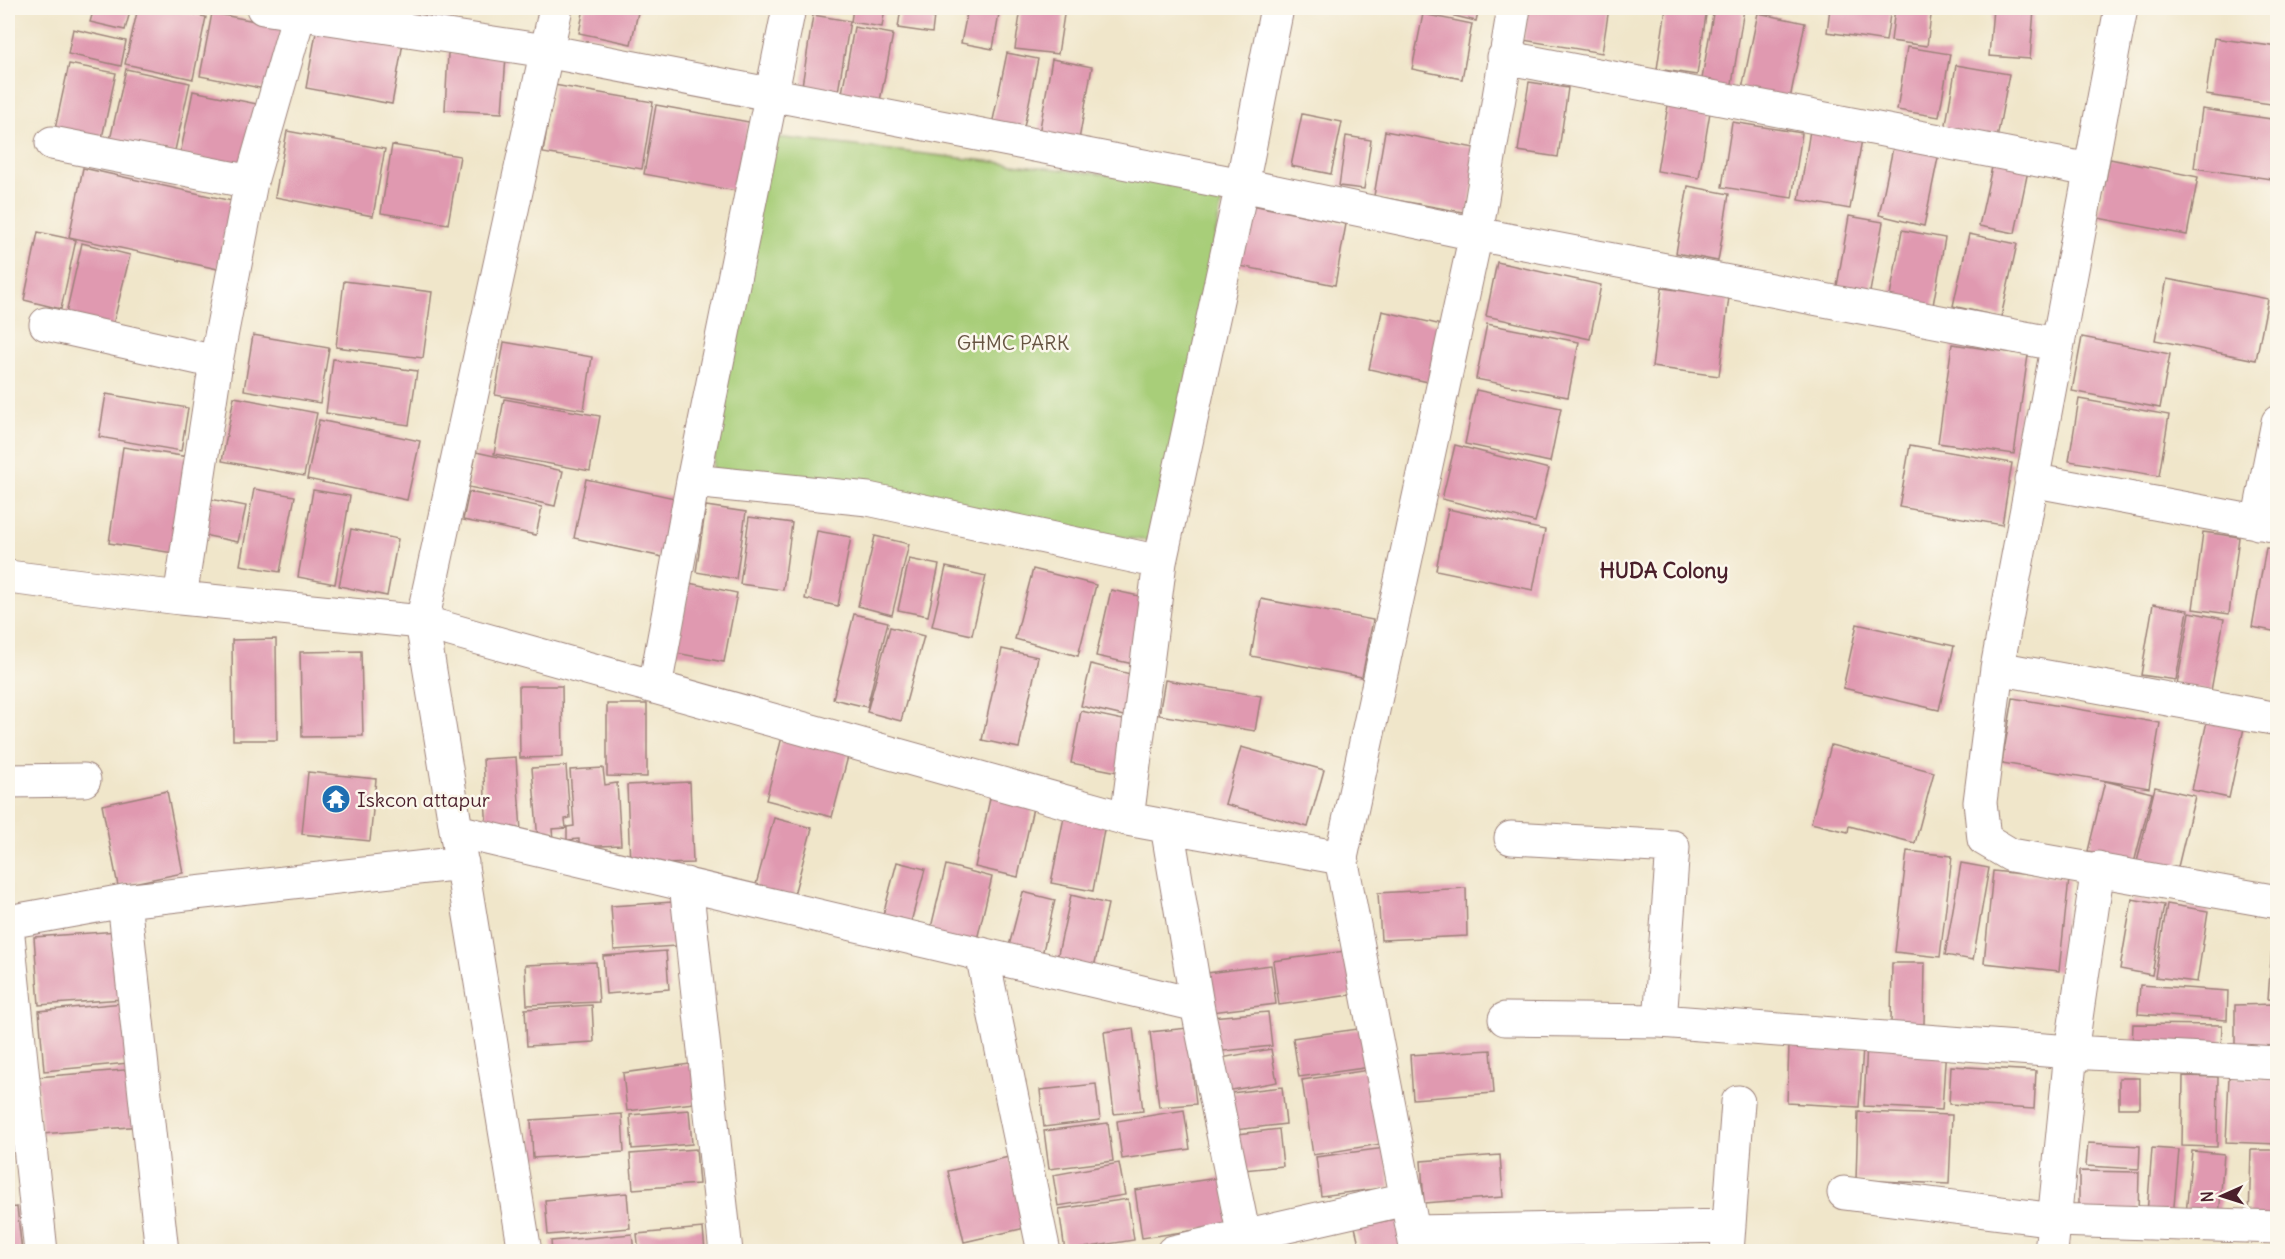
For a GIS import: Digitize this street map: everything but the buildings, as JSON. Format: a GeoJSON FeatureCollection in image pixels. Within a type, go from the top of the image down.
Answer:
{"type":"FeatureCollection","features":[{"type":"Feature","properties":{"kind":"street"},"geometry":{"type":"LineString","coordinates":[[262,8],[299,14],[396,17],[546,51],[1242,185],[1476,234],[2056,344]]}},
{"type":"Feature","properties":{"kind":"street"},"geometry":{"type":"LineString","coordinates":[[525,1251],[422,622],[555,8]]}},
{"type":"Feature","properties":{"kind":"street"},"geometry":{"type":"LineString","coordinates":[[655,687],[693,481],[789,8]]}},
{"type":"Feature","properties":{"kind":"street"},"geometry":{"type":"LineString","coordinates":[[1127,819],[1160,562],[1242,185],[1272,8]]}},
{"type":"Feature","properties":{"kind":"street"},"geometry":{"type":"LineString","coordinates":[[1514,8],[1476,234],[1341,858],[1416,1242],[1728,1239],[1738,1102]]}},
{"type":"Feature","properties":{"kind":"street"},"geometry":{"type":"LineString","coordinates":[[2121,8],[2056,344],[1997,668],[1980,802],[1984,839],[2012,855],[2098,868],[2277,902]]}},
{"type":"Feature","properties":{"kind":"street"},"geometry":{"type":"LineString","coordinates":[[180,598],[216,362],[251,182],[299,14]]}},
{"type":"Feature","properties":{"kind":"street"},"geometry":{"type":"LineString","coordinates":[[1504,57],[2090,170]]}},
{"type":"Feature","properties":{"kind":"street"},"geometry":{"type":"LineString","coordinates":[[52,143],[251,182]]}},
{"type":"Feature","properties":{"kind":"street"},"geometry":{"type":"LineString","coordinates":[[46,324],[216,362]]}},
{"type":"Feature","properties":{"kind":"street"},"geometry":{"type":"LineString","coordinates":[[2031,480],[2268,525],[2277,422]]}},
{"type":"Feature","properties":{"kind":"street"},"geometry":{"type":"LineString","coordinates":[[693,481],[868,499],[1160,562]]}},
{"type":"Feature","properties":{"kind":"street"},"geometry":{"type":"LineString","coordinates":[[8,576],[180,598],[422,622],[1127,819],[1341,858]]}},
{"type":"Feature","properties":{"kind":"street"},"geometry":{"type":"LineString","coordinates":[[1997,668],[2277,719]]}},
{"type":"Feature","properties":{"kind":"street"},"geometry":{"type":"LineString","coordinates":[[8,781],[84,780]]}},
{"type":"Feature","properties":{"kind":"street"},"geometry":{"type":"LineString","coordinates":[[1167,826],[1197,1005],[1244,1237]]}},
{"type":"Feature","properties":{"kind":"street"},"geometry":{"type":"LineString","coordinates":[[457,831],[1197,1005]]}},
{"type":"Feature","properties":{"kind":"street"},"geometry":{"type":"LineString","coordinates":[[1511,838],[1673,847],[1660,1022]]}},
{"type":"Feature","properties":{"kind":"street"},"geometry":{"type":"LineString","coordinates":[[8,922],[124,901],[462,863]]}},
{"type":"Feature","properties":{"kind":"street"},"geometry":{"type":"LineString","coordinates":[[2053,1236],[2071,1052],[2098,868]]}},
{"type":"Feature","properties":{"kind":"street"},"geometry":{"type":"LineString","coordinates":[[686,884],[726,1251]]}},
{"type":"Feature","properties":{"kind":"street"},"geometry":{"type":"LineString","coordinates":[[124,901],[162,1251]]}},
{"type":"Feature","properties":{"kind":"street"},"geometry":{"type":"LineString","coordinates":[[8,936],[41,1251]]}},
{"type":"Feature","properties":{"kind":"street"},"geometry":{"type":"LineString","coordinates":[[982,954],[1044,1251]]}},
{"type":"Feature","properties":{"kind":"street"},"geometry":{"type":"LineString","coordinates":[[1505,1019],[1660,1022],[2071,1052],[2277,1064]]}},
{"type":"Feature","properties":{"kind":"street"},"geometry":{"type":"LineString","coordinates":[[1844,1193],[2053,1236],[2277,1227]]}},
{"type":"Feature","properties":{"kind":"street"},"geometry":{"type":"LineString","coordinates":[[1173,1251],[1407,1199]]}},
{"type":"Feature","properties":{"kind":"green space","name":"GHMC PARK"},"geometry":{"type":"Polygon","coordinates":[[[758,135],[1224,188],[1162,543],[711,477],[758,135]]]}},
{"type":"Feature","properties":{"kind":"place","name":"Iskcon attapur"},"geometry":{"type":"Point","coordinates":[336,799]}},
{"type":"Feature","properties":{"kind":"district","name":"HUDA Colony"},"geometry":{"type":"Point","coordinates":[1664,570]}}]}
